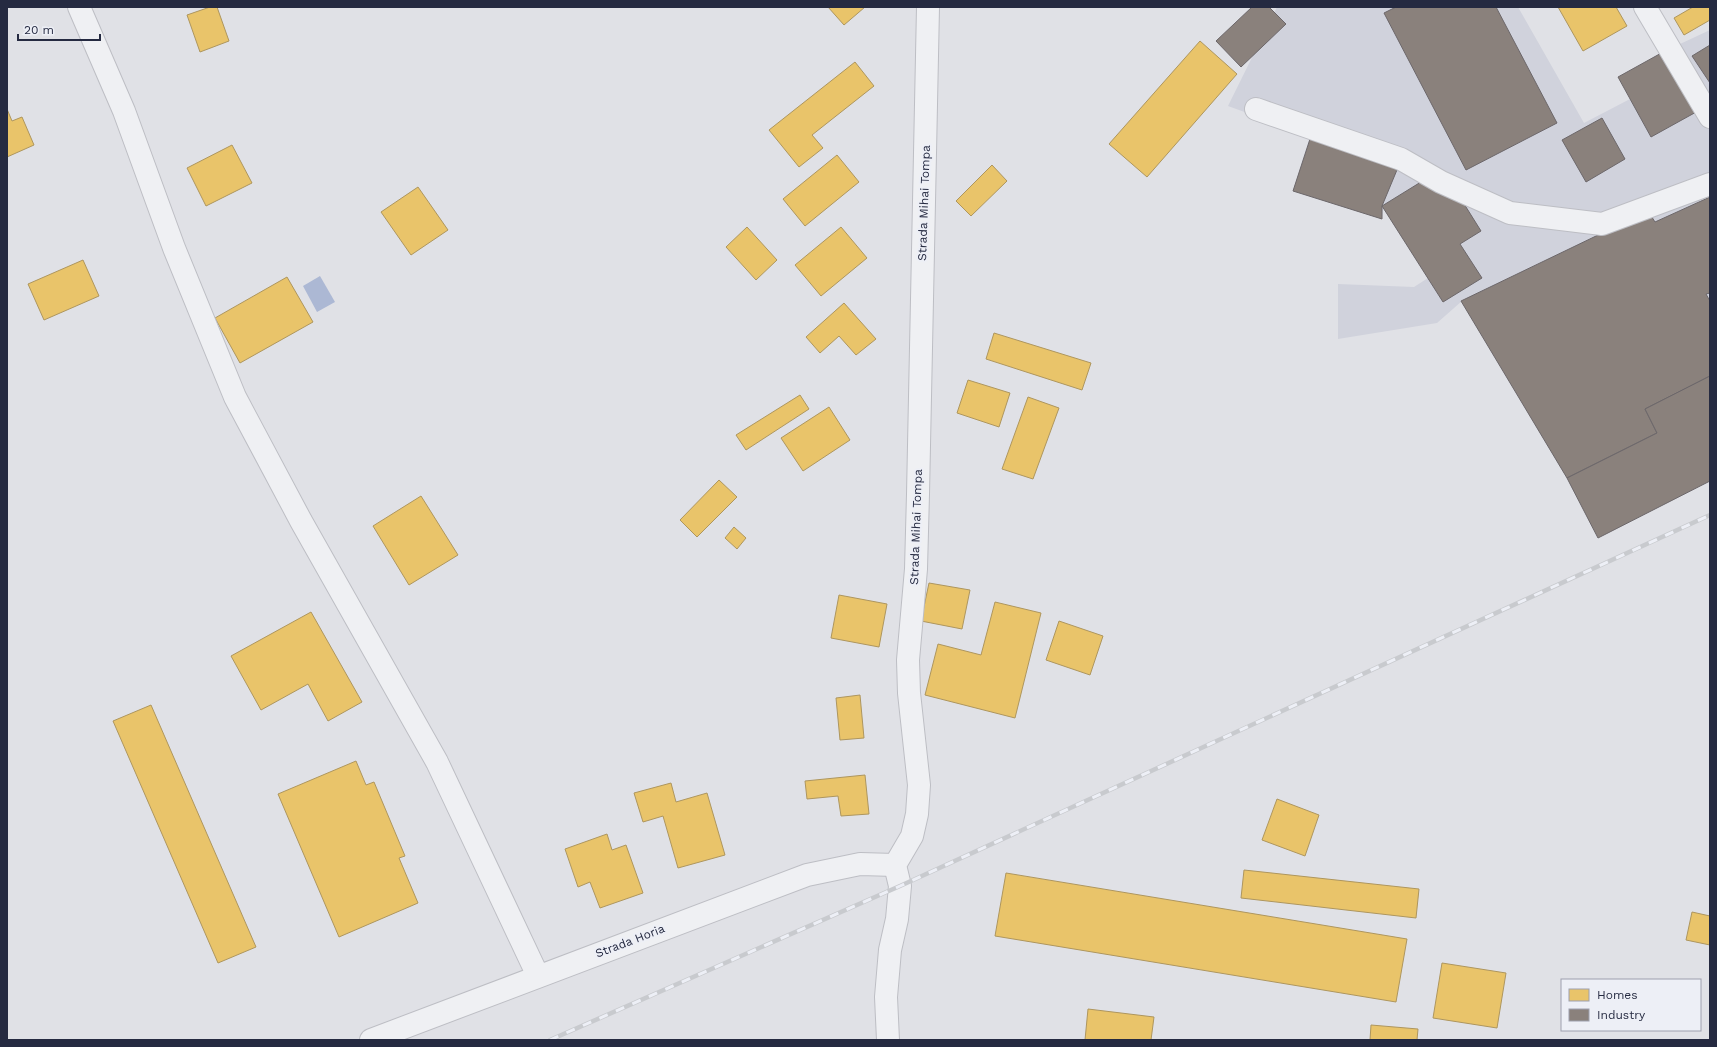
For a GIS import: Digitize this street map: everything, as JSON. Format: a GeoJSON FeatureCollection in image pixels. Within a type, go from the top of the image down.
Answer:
{"type":"FeatureCollection","features":[{"type":"Feature","properties":{"kind":"street"},"geometry":{"type":"LineString","coordinates":[[79,7],[124,111],[174,248],[235,397],[301,521],[437,762],[538,976]]}},
{"type":"Feature","properties":{"kind":"street","name":"Strada Mihai Tompa"},"geometry":{"type":"LineString","coordinates":[[895,865],[912,836],[917,814],[919,785],[909,693],[908,660],[916,569],[928,7]]}},
{"type":"Feature","properties":{"kind":"street"},"geometry":{"type":"LineString","coordinates":[[1645,7],[1710,117]]}},
{"type":"Feature","properties":{"kind":"street"},"geometry":{"type":"LineString","coordinates":[[1256,108],[1401,159],[1441,182],[1510,213],[1602,224],[1710,184]]}},
{"type":"Feature","properties":{"kind":"street","name":"Strada Horia"},"geometry":{"type":"LineString","coordinates":[[371,1040],[807,875],[860,864],[895,865]]}},
{"type":"Feature","properties":{"kind":"street"},"geometry":{"type":"LineString","coordinates":[[888,1040],[886,997],[890,950],[897,919],[900,886],[895,865]]}},
{"type":"Feature","properties":{"kind":"shaded area"},"geometry":{"type":"Polygon","coordinates":[[[1277,7],[1518,7],[1584,123],[1630,99],[1665,51],[1710,30],[1710,481],[1598,538],[1567,478],[1462,301],[1437,323],[1338,339],[1338,284],[1414,287],[1428,278],[1383,207],[1382,219],[1293,191],[1310,136],[1228,106],[1277,7]]]}},
{"type":"Feature","properties":{"kind":"water"},"geometry":{"type":"Polygon","coordinates":[[[320,276],[335,302],[317,312],[303,286],[320,276]]]}},
{"type":"Feature","properties":{"kind":"building: Homes"},"geometry":{"type":"Polygon","coordinates":[[[210,7],[217,7],[229,41],[200,52],[187,15],[210,7]]]}},
{"type":"Feature","properties":{"kind":"building: Homes"},"geometry":{"type":"Polygon","coordinates":[[[828,7],[865,7],[844,25],[828,7]]]}},
{"type":"Feature","properties":{"kind":"building: Homes"},"geometry":{"type":"Polygon","coordinates":[[[1558,7],[1616,7],[1627,26],[1583,51],[1558,7]]]}},
{"type":"Feature","properties":{"kind":"building: Homes"},"geometry":{"type":"Polygon","coordinates":[[[1693,7],[1710,7],[1710,20],[1684,35],[1674,18],[1693,7]]]}},
{"type":"Feature","properties":{"kind":"building: Homes"},"geometry":{"type":"Polygon","coordinates":[[[1200,41],[1237,74],[1147,177],[1109,144],[1200,41]]]}},
{"type":"Feature","properties":{"kind":"building: Homes"},"geometry":{"type":"Polygon","coordinates":[[[855,62],[874,86],[812,135],[823,148],[799,167],[769,130],[855,62]]]}},
{"type":"Feature","properties":{"kind":"building: Homes"},"geometry":{"type":"Polygon","coordinates":[[[7,109],[12,121],[22,117],[34,145],[7,157],[7,109]]]}},
{"type":"Feature","properties":{"kind":"building: Homes"},"geometry":{"type":"Polygon","coordinates":[[[232,145],[252,183],[206,206],[187,168],[232,145]]]}},
{"type":"Feature","properties":{"kind":"building: Homes"},"geometry":{"type":"Polygon","coordinates":[[[837,155],[859,182],[805,226],[783,199],[837,155]]]}},
{"type":"Feature","properties":{"kind":"building: Homes"},"geometry":{"type":"Polygon","coordinates":[[[992,165],[1007,181],[971,216],[956,201],[992,165]]]}},
{"type":"Feature","properties":{"kind":"building: Homes"},"geometry":{"type":"Polygon","coordinates":[[[418,187],[448,230],[411,255],[381,212],[418,187]]]}},
{"type":"Feature","properties":{"kind":"building: Homes"},"geometry":{"type":"Polygon","coordinates":[[[747,227],[777,260],[756,280],[726,247],[747,227]]]}},
{"type":"Feature","properties":{"kind":"building: Homes"},"geometry":{"type":"Polygon","coordinates":[[[841,227],[867,258],[821,296],[795,265],[841,227]]]}},
{"type":"Feature","properties":{"kind":"building: Homes"},"geometry":{"type":"Polygon","coordinates":[[[83,260],[99,296],[44,320],[28,284],[83,260]]]}},
{"type":"Feature","properties":{"kind":"building: Homes"},"geometry":{"type":"Polygon","coordinates":[[[287,277],[313,322],[240,363],[215,318],[287,277]]]}},
{"type":"Feature","properties":{"kind":"building: Homes"},"geometry":{"type":"Polygon","coordinates":[[[844,303],[876,339],[856,355],[839,336],[820,353],[806,337],[844,303]]]}},
{"type":"Feature","properties":{"kind":"building: Homes"},"geometry":{"type":"Polygon","coordinates":[[[994,333],[1091,363],[1082,390],[986,359],[994,333]]]}},
{"type":"Feature","properties":{"kind":"building: Homes"},"geometry":{"type":"Polygon","coordinates":[[[968,380],[1010,393],[999,427],[957,413],[968,380]]]}},
{"type":"Feature","properties":{"kind":"building: Homes"},"geometry":{"type":"Polygon","coordinates":[[[800,395],[809,409],[746,450],[736,435],[800,395]]]}},
{"type":"Feature","properties":{"kind":"building: Homes"},"geometry":{"type":"Polygon","coordinates":[[[1028,397],[1059,408],[1033,479],[1002,469],[1028,397]]]}},
{"type":"Feature","properties":{"kind":"building: Homes"},"geometry":{"type":"Polygon","coordinates":[[[829,407],[850,440],[803,471],[781,438],[829,407]]]}},
{"type":"Feature","properties":{"kind":"building: Homes"},"geometry":{"type":"Polygon","coordinates":[[[719,480],[737,497],[697,537],[680,520],[719,480]]]}},
{"type":"Feature","properties":{"kind":"building: Homes"},"geometry":{"type":"Polygon","coordinates":[[[421,496],[458,555],[409,585],[373,526],[421,496]]]}},
{"type":"Feature","properties":{"kind":"building: Homes"},"geometry":{"type":"Polygon","coordinates":[[[734,527],[746,538],[737,549],[725,538],[734,527]]]}},
{"type":"Feature","properties":{"kind":"building: Homes"},"geometry":{"type":"Polygon","coordinates":[[[929,583],[970,590],[962,629],[921,621],[929,583]]]}},
{"type":"Feature","properties":{"kind":"building: Homes"},"geometry":{"type":"Polygon","coordinates":[[[839,595],[887,604],[879,647],[831,638],[839,595]]]}},
{"type":"Feature","properties":{"kind":"building: Homes"},"geometry":{"type":"Polygon","coordinates":[[[995,602],[1041,613],[1015,718],[925,695],[938,644],[981,655],[995,602]]]}},
{"type":"Feature","properties":{"kind":"building: Homes"},"geometry":{"type":"Polygon","coordinates":[[[311,612],[362,702],[328,721],[308,684],[261,710],[231,656],[311,612]]]}},
{"type":"Feature","properties":{"kind":"building: Homes"},"geometry":{"type":"Polygon","coordinates":[[[1059,621],[1103,636],[1090,675],[1046,660],[1059,621]]]}},
{"type":"Feature","properties":{"kind":"building: Homes"},"geometry":{"type":"Polygon","coordinates":[[[860,695],[864,738],[840,740],[836,698],[860,695]]]}},
{"type":"Feature","properties":{"kind":"building: Homes"},"geometry":{"type":"Polygon","coordinates":[[[151,705],[256,947],[218,963],[113,721],[151,705]]]}},
{"type":"Feature","properties":{"kind":"building: Homes"},"geometry":{"type":"Polygon","coordinates":[[[356,761],[366,785],[374,782],[405,856],[399,858],[418,903],[339,937],[278,794],[356,761]]]}},
{"type":"Feature","properties":{"kind":"building: Homes"},"geometry":{"type":"Polygon","coordinates":[[[865,775],[869,814],[841,816],[838,796],[807,799],[805,781],[865,775]]]}},
{"type":"Feature","properties":{"kind":"building: Homes"},"geometry":{"type":"Polygon","coordinates":[[[671,783],[676,802],[707,793],[725,855],[678,868],[663,816],[643,822],[634,793],[671,783]]]}},
{"type":"Feature","properties":{"kind":"building: Homes"},"geometry":{"type":"Polygon","coordinates":[[[1277,799],[1319,815],[1305,856],[1262,840],[1277,799]]]}},
{"type":"Feature","properties":{"kind":"building: Homes"},"geometry":{"type":"Polygon","coordinates":[[[607,834],[612,850],[626,845],[643,893],[600,908],[590,882],[578,887],[565,849],[607,834]]]}},
{"type":"Feature","properties":{"kind":"building: Homes"},"geometry":{"type":"Polygon","coordinates":[[[1244,870],[1419,889],[1416,918],[1241,898],[1244,870]]]}},
{"type":"Feature","properties":{"kind":"building: Homes"},"geometry":{"type":"Polygon","coordinates":[[[1006,873],[1407,939],[1396,1002],[995,936],[1006,873]]]}},
{"type":"Feature","properties":{"kind":"building: Homes"},"geometry":{"type":"Polygon","coordinates":[[[1692,912],[1710,916],[1710,945],[1686,940],[1692,912]]]}},
{"type":"Feature","properties":{"kind":"building: Homes"},"geometry":{"type":"Polygon","coordinates":[[[1442,963],[1506,973],[1497,1028],[1433,1018],[1442,963]]]}},
{"type":"Feature","properties":{"kind":"building: Homes"},"geometry":{"type":"Polygon","coordinates":[[[1088,1009],[1154,1017],[1151,1040],[1085,1040],[1088,1009]]]}},
{"type":"Feature","properties":{"kind":"building: Homes"},"geometry":{"type":"Polygon","coordinates":[[[1371,1025],[1418,1029],[1417,1040],[1370,1040],[1371,1025]]]}},
{"type":"Feature","properties":{"kind":"building: Industry"},"geometry":{"type":"Polygon","coordinates":[[[1252,7],[1269,7],[1286,24],[1241,67],[1216,41],[1252,7]]]}},
{"type":"Feature","properties":{"kind":"building: Industry"},"geometry":{"type":"Polygon","coordinates":[[[1396,7],[1496,7],[1557,123],[1466,170],[1384,13],[1396,7]]]}},
{"type":"Feature","properties":{"kind":"building: Industry"},"geometry":{"type":"Polygon","coordinates":[[[1710,45],[1710,83],[1692,56],[1710,45]]]}},
{"type":"Feature","properties":{"kind":"building: Industry"},"geometry":{"type":"Polygon","coordinates":[[[1665,51],[1698,111],[1651,137],[1618,77],[1665,51]]]}},
{"type":"Feature","properties":{"kind":"building: Industry"},"geometry":{"type":"Polygon","coordinates":[[[1602,118],[1625,159],[1586,182],[1562,140],[1602,118]]]}},
{"type":"Feature","properties":{"kind":"building: Industry"},"geometry":{"type":"Polygon","coordinates":[[[1311,136],[1399,165],[1382,206],[1382,219],[1293,191],[1311,136]]]}},
{"type":"Feature","properties":{"kind":"building: Industry"},"geometry":{"type":"Polygon","coordinates":[[[1429,177],[1461,199],[1481,231],[1460,244],[1482,278],[1443,302],[1382,206],[1429,177]]]}},
{"type":"Feature","properties":{"kind":"building: Industry"},"geometry":{"type":"Polygon","coordinates":[[[1710,197],[1710,293],[1706,294],[1710,301],[1710,376],[1645,409],[1657,433],[1567,478],[1461,301],[1648,211],[1655,222],[1710,197]]]}},
{"type":"Feature","properties":{"kind":"building: Industry"},"geometry":{"type":"Polygon","coordinates":[[[1710,376],[1710,481],[1598,538],[1567,478],[1657,433],[1645,409],[1710,376]]]}},
{"type":"Feature","properties":{"kind":"railway"},"geometry":{"type":"LineString","coordinates":[[550,1040],[900,886],[1710,515]]}}]}
